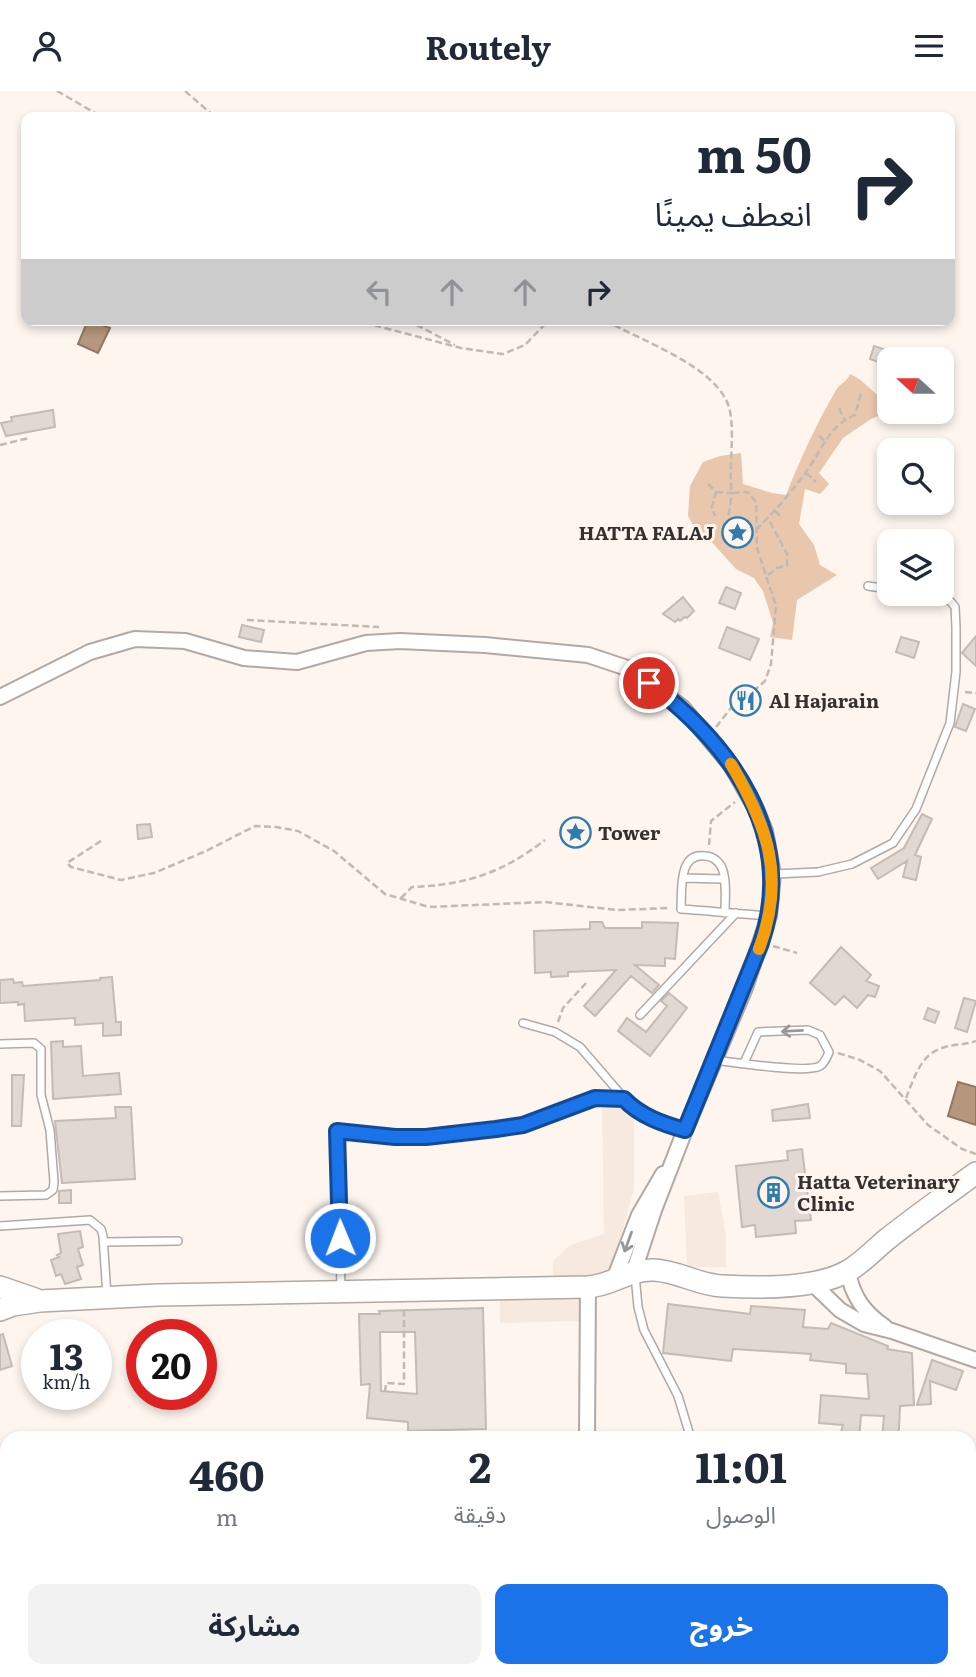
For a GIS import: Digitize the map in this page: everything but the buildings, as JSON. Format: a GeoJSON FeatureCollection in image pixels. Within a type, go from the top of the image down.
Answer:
{"type":"FeatureCollection","features":[{"type":"Feature","properties":{"kind":"main road"},"geometry":{"type":"LineString","coordinates":[[0,1310],[40,1301],[107,1297],[588,1287],[604,1286],[634,1271],[656,1270],[720,1286],[769,1287],[811,1282],[848,1271],[976,1173]]}},
{"type":"Feature","properties":{"kind":"main road"},"geometry":{"type":"LineString","coordinates":[[0,1287],[40,1301]]}},
{"type":"Feature","properties":{"kind":"street"},"geometry":{"type":"LineString","coordinates":[[0,697],[90,652],[135,639],[185,641],[243,658],[297,662],[366,643],[400,641],[485,645],[588,655],[633,670],[682,708],[731,765],[756,810],[765,831],[773,874],[769,916],[761,943],[685,1130],[634,1271]]}},
{"type":"Feature","properties":{"kind":"street"},"geometry":{"type":"LineString","coordinates":[[613,1282],[639,1215],[658,1180],[673,1162]]}},
{"type":"Feature","properties":{"kind":"street"},"geometry":{"type":"LineString","coordinates":[[848,1271],[852,1289],[861,1306],[892,1331]]}},
{"type":"Feature","properties":{"kind":"street"},"geometry":{"type":"LineString","coordinates":[[811,1282],[851,1318],[877,1329],[892,1331],[976,1360]]}},
{"type":"Feature","properties":{"kind":"street"},"geometry":{"type":"LineString","coordinates":[[587,1431],[588,1287]]}},
{"type":"Feature","properties":{"kind":"lane"},"geometry":{"type":"LineString","coordinates":[[868,586],[877,587]]}},
{"type":"Feature","properties":{"kind":"lane"},"geometry":{"type":"LineString","coordinates":[[773,874],[818,872],[852,864],[893,843],[916,809],[950,723],[956,672],[954,606]]}},
{"type":"Feature","properties":{"kind":"lane"},"geometry":{"type":"LineString","coordinates":[[725,913],[723,869],[718,861],[699,855],[690,860],[684,868],[681,909],[725,913],[769,916]]}},
{"type":"Feature","properties":{"kind":"lane"},"geometry":{"type":"LineString","coordinates":[[683,878],[723,879]]}},
{"type":"Feature","properties":{"kind":"lane"},"geometry":{"type":"LineString","coordinates":[[640,1015],[736,913]]}},
{"type":"Feature","properties":{"kind":"lane"},"geometry":{"type":"LineString","coordinates":[[523,1023],[555,1032],[580,1047],[630,1105],[662,1124],[685,1130]]}},
{"type":"Feature","properties":{"kind":"lane"},"geometry":{"type":"LineString","coordinates":[[714,1060],[744,1063],[807,1069],[820,1066],[827,1059],[829,1052],[820,1035],[808,1030],[758,1032],[744,1063]]}},
{"type":"Feature","properties":{"kind":"lane"},"geometry":{"type":"LineString","coordinates":[[0,1044],[34,1043],[41,1049],[41,1095],[51,1137],[54,1186],[46,1195],[0,1196]]}},
{"type":"Feature","properties":{"kind":"lane"},"geometry":{"type":"LineString","coordinates":[[341,1292],[337,1131],[426,1137],[523,1125],[595,1098],[624,1099]]}},
{"type":"Feature","properties":{"kind":"lane"},"geometry":{"type":"LineString","coordinates":[[0,1226],[90,1220],[102,1229],[107,1297]]}},
{"type":"Feature","properties":{"kind":"lane"},"geometry":{"type":"LineString","coordinates":[[104,1243],[178,1241]]}},
{"type":"Feature","properties":{"kind":"lane"},"geometry":{"type":"LineString","coordinates":[[634,1271],[644,1330],[678,1395],[689,1431]]}},
{"type":"Feature","properties":{"kind":"path"},"geometry":{"type":"LineString","coordinates":[[57,91],[93,112]]}},
{"type":"Feature","properties":{"kind":"path"},"geometry":{"type":"LineString","coordinates":[[185,91],[209,112]]}},
{"type":"Feature","properties":{"kind":"path"},"geometry":{"type":"LineString","coordinates":[[377,326],[461,348],[503,354],[526,345],[543,326]]}},
{"type":"Feature","properties":{"kind":"path"},"geometry":{"type":"LineString","coordinates":[[419,326],[461,348]]}},
{"type":"Feature","properties":{"kind":"path"},"geometry":{"type":"LineString","coordinates":[[616,326],[646,342],[667,349],[722,393],[729,407],[732,429],[732,493],[728,519]]}},
{"type":"Feature","properties":{"kind":"path"},"geometry":{"type":"LineString","coordinates":[[756,530],[806,473],[825,441],[844,419],[855,415],[861,393]]}},
{"type":"Feature","properties":{"kind":"path"},"geometry":{"type":"LineString","coordinates":[[839,408],[844,419]]}},
{"type":"Feature","properties":{"kind":"path"},"geometry":{"type":"LineString","coordinates":[[818,436],[825,441]]}},
{"type":"Feature","properties":{"kind":"path"},"geometry":{"type":"LineString","coordinates":[[0,445],[29,438]]}},
{"type":"Feature","properties":{"kind":"path"},"geometry":{"type":"LineString","coordinates":[[806,473],[816,482]]}},
{"type":"Feature","properties":{"kind":"path"},"geometry":{"type":"LineString","coordinates":[[708,484],[716,492],[748,492],[756,502],[757,548],[776,606],[771,664],[765,681],[739,698],[708,737]]}},
{"type":"Feature","properties":{"kind":"path"},"geometry":{"type":"LineString","coordinates":[[715,516],[712,507],[716,492]]}},
{"type":"Feature","properties":{"kind":"path"},"geometry":{"type":"LineString","coordinates":[[775,511],[781,517]]}},
{"type":"Feature","properties":{"kind":"path"},"geometry":{"type":"LineString","coordinates":[[767,576],[777,568],[787,566],[787,554],[768,518]]}},
{"type":"Feature","properties":{"kind":"path"},"geometry":{"type":"LineString","coordinates":[[247,620],[387,628]]}},
{"type":"Feature","properties":{"kind":"path"},"geometry":{"type":"LineString","coordinates":[[709,856],[711,821],[735,802]]}},
{"type":"Feature","properties":{"kind":"path"},"geometry":{"type":"LineString","coordinates":[[101,841],[67,863],[71,867],[121,880],[154,873],[255,826],[276,827],[298,831],[334,851],[385,894],[429,907],[545,902],[617,910],[681,909]]}},
{"type":"Feature","properties":{"kind":"path"},"geometry":{"type":"LineString","coordinates":[[401,898],[412,887],[446,886],[485,875],[519,860],[545,840]]}},
{"type":"Feature","properties":{"kind":"path"},"geometry":{"type":"LineString","coordinates":[[761,943],[797,953]]}},
{"type":"Feature","properties":{"kind":"path"},"geometry":{"type":"LineString","coordinates":[[555,1032],[563,1008],[586,983]]}},
{"type":"Feature","properties":{"kind":"path"},"geometry":{"type":"LineString","coordinates":[[906,1098],[926,1056],[941,1048],[976,1041]]}},
{"type":"Feature","properties":{"kind":"path"},"geometry":{"type":"LineString","coordinates":[[829,1052],[860,1059],[880,1070],[928,1125],[962,1149],[976,1154]]}},
{"type":"Feature","properties":{"kind":"path"},"geometry":{"type":"LineString","coordinates":[[385,1392],[386,1383],[404,1384],[404,1291]]}},
{"type":"Feature","properties":{"kind":"shaded area"},"geometry":{"type":"Polygon","coordinates":[[[86,326],[110,328],[98,353],[78,344],[86,326]]]}},
{"type":"Feature","properties":{"kind":"shaded area"},"geometry":{"type":"Polygon","coordinates":[[[850,374],[877,394],[877,416],[843,438],[819,473],[829,484],[820,494],[805,489],[799,524],[814,545],[820,565],[837,575],[797,600],[792,640],[770,637],[773,623],[763,591],[754,578],[736,569],[709,539],[696,531],[688,516],[690,486],[703,462],[741,453],[743,484],[786,495],[822,416],[836,390],[850,374]]]}},
{"type":"Feature","properties":{"kind":"shaded area"},"geometry":{"type":"Polygon","coordinates":[[[958,1082],[976,1087],[976,1125],[948,1116],[958,1082]]]}},
{"type":"Feature","properties":{"kind":"shaded area"},"geometry":{"type":"Polygon","coordinates":[[[602,1107],[634,1109],[634,1189],[610,1275],[583,1277],[583,1321],[500,1323],[500,1298],[552,1298],[553,1261],[570,1245],[604,1234],[602,1107]]]}},
{"type":"Feature","properties":{"kind":"shaded area"},"geometry":{"type":"Polygon","coordinates":[[[718,1192],[726,1235],[726,1267],[687,1267],[684,1196],[718,1192]]]}},
{"type":"Feature","properties":{"kind":"slow traffic"},"geometry":{"type":"LineString","coordinates":[[731,764],[765,831],[773,874],[769,916],[759,949]]}},
{"type":"Feature","properties":{"kind":"place","name":"HATTA FALAJ"},"geometry":{"type":"Point","coordinates":[737,533]}},
{"type":"Feature","properties":{"kind":"place","name":"Al Hajarain"},"geometry":{"type":"Point","coordinates":[746,701]}},
{"type":"Feature","properties":{"kind":"place","name":"Tower"},"geometry":{"type":"Point","coordinates":[575,833]}},
{"type":"Feature","properties":{"kind":"place","name":"Hatta Veterinary Clinic"},"geometry":{"type":"Point","coordinates":[774,1193]}},
{"type":"Feature","properties":{"kind":"route"},"geometry":{"type":"LineString","coordinates":[[340,1238],[337,1131],[426,1137],[510,1128],[603,1096],[624,1099],[662,1124],[685,1130],[745,988],[761,943],[769,916],[773,874],[765,831],[731,765],[682,708],[649,683]]}}]}
